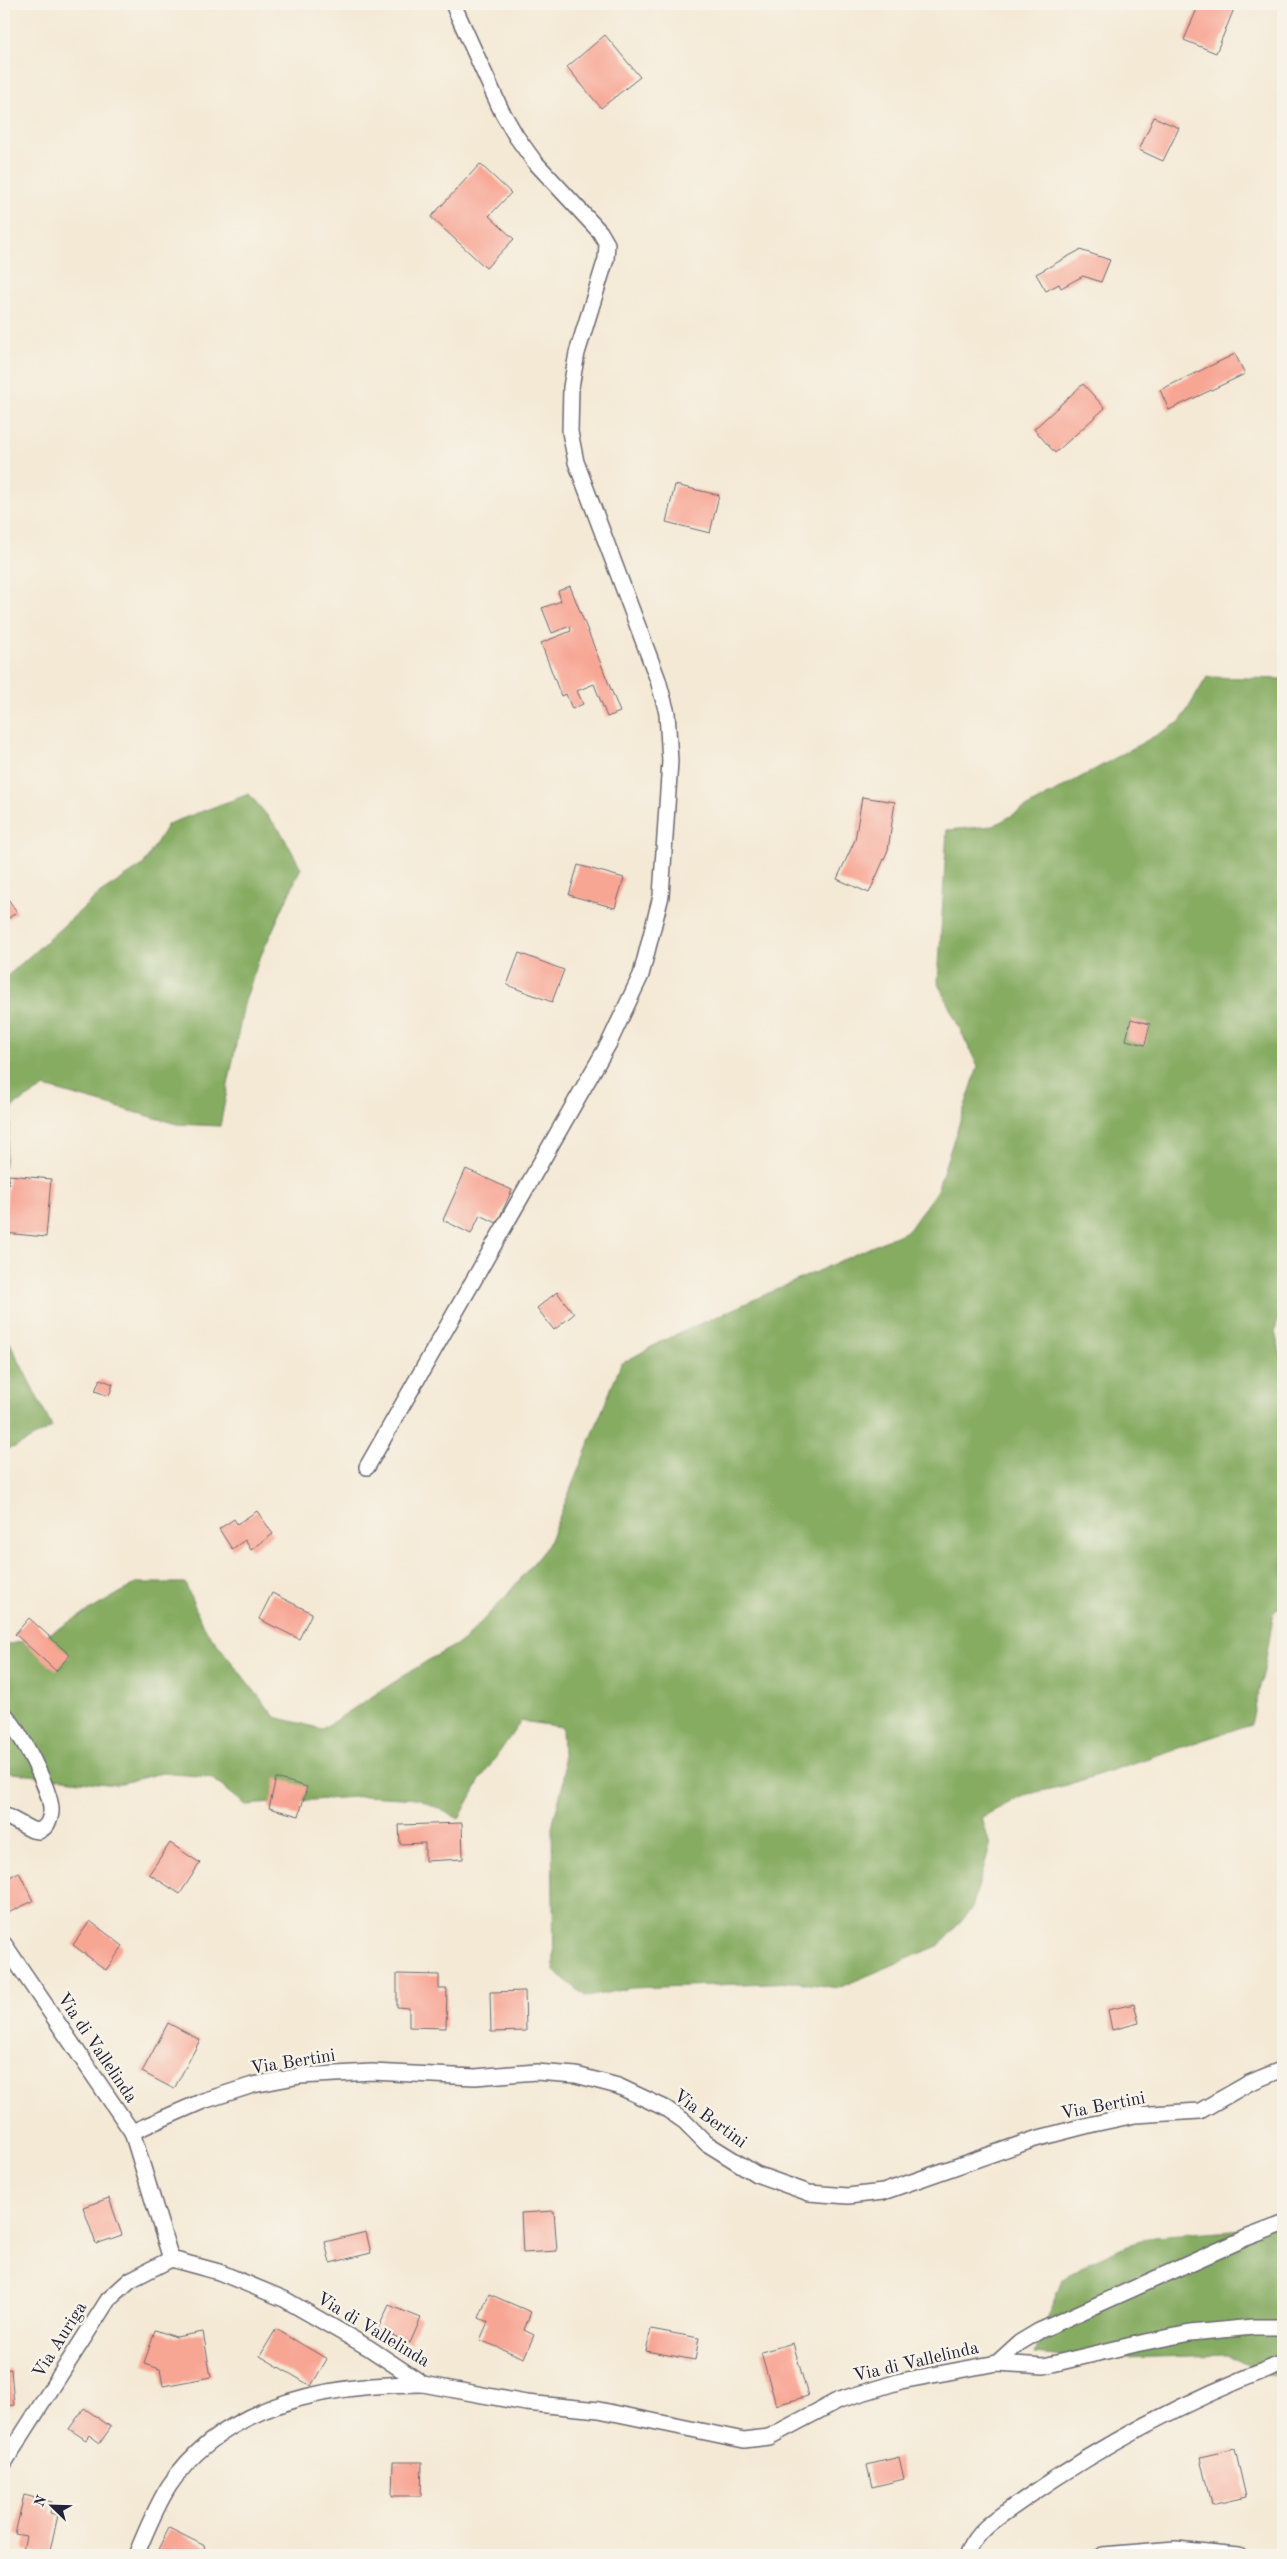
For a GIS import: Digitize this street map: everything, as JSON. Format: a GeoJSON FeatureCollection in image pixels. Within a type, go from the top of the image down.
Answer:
{"type":"FeatureCollection","features":[{"type":"Feature","properties":{"kind":"street"},"geometry":{"type":"LineString","coordinates":[[366,1467],[560,1130],[629,1004],[647,958],[661,896],[670,761],[667,714],[658,680],[576,462],[570,432],[569,408],[574,368],[606,259],[607,244],[600,232],[534,161],[516,136],[501,110],[453,4]]}},
{"type":"Feature","properties":{"kind":"street"},"geometry":{"type":"LineString","coordinates":[[4,1714],[24,1739],[50,1800],[51,1812],[48,1823],[39,1830],[24,1826],[4,1815]]}},
{"type":"Feature","properties":{"kind":"street","name":"Via di Vallelinda"},"geometry":{"type":"LineString","coordinates":[[4,1944],[132,2132],[171,2260],[219,2272],[284,2299],[369,2348],[423,2384],[526,2403],[599,2410],[729,2438],[752,2440],[769,2437],[826,2406],[854,2394],[901,2381],[998,2363],[1044,2366],[1136,2344],[1190,2334],[1253,2327],[1283,2327]]}},
{"type":"Feature","properties":{"kind":"street","name":"Via Bertini"},"geometry":{"type":"LineString","coordinates":[[132,2132],[203,2101],[253,2085],[300,2076],[372,2072],[475,2077],[536,2072],[576,2075],[618,2086],[658,2104],[684,2121],[706,2143],[756,2174],[790,2188],[829,2196],[865,2195],[883,2192],[1036,2139],[1093,2124],[1135,2115],[1200,2111],[1249,2082],[1283,2069]]}},
{"type":"Feature","properties":{"kind":"street","name":"Via di Vallelinda"},"geometry":{"type":"LineString","coordinates":[[998,2363],[1019,2343],[1039,2331],[1246,2238],[1283,2224]]}},
{"type":"Feature","properties":{"kind":"street","name":"Via Auriga"},"geometry":{"type":"LineString","coordinates":[[4,2463],[108,2300],[130,2280],[171,2260]]}},
{"type":"Feature","properties":{"kind":"street"},"geometry":{"type":"LineString","coordinates":[[967,2555],[974,2540],[991,2523],[1052,2480],[1100,2450],[1202,2395],[1283,2363]]}},
{"type":"Feature","properties":{"kind":"street"},"geometry":{"type":"LineString","coordinates":[[136,2555],[154,2512],[182,2470],[204,2448],[247,2419],[280,2404],[315,2394],[362,2386],[423,2384]]}},
{"type":"Feature","properties":{"kind":"street"},"geometry":{"type":"LineString","coordinates":[[1102,2555],[1176,2549],[1239,2555]]}},
{"type":"Feature","properties":{"kind":"green space"},"geometry":{"type":"Polygon","coordinates":[[[1207,677],[1283,679],[1283,1296],[1275,1332],[1283,1365],[1283,1604],[1274,1612],[1264,1670],[1251,1724],[1067,1785],[1024,1795],[982,1817],[990,1846],[972,1908],[940,1945],[838,1988],[797,1982],[631,1988],[587,1997],[554,1971],[552,1827],[564,1780],[562,1727],[521,1721],[480,1780],[459,1819],[420,1799],[366,1796],[246,1805],[210,1777],[161,1773],[115,1785],[4,1772],[4,1645],[42,1638],[137,1583],[185,1583],[203,1626],[275,1717],[322,1729],[427,1661],[463,1641],[507,1595],[548,1545],[621,1364],[662,1341],[909,1230],[937,1190],[978,1067],[938,983],[947,830],[993,826],[1180,722],[1207,677]]]}},
{"type":"Feature","properties":{"kind":"green space"},"geometry":{"type":"Polygon","coordinates":[[[249,794],[281,832],[301,868],[258,962],[244,1004],[220,1126],[177,1124],[45,1087],[13,1106],[4,1168],[4,979],[99,894],[143,865],[168,824],[249,794]]]}},
{"type":"Feature","properties":{"kind":"green space"},"geometry":{"type":"Polygon","coordinates":[[[4,1331],[52,1427],[16,1447],[4,1449],[4,1331]]]}},
{"type":"Feature","properties":{"kind":"green space"},"geometry":{"type":"Polygon","coordinates":[[[1283,2221],[1283,2379],[1263,2372],[1228,2355],[1085,2359],[1034,2354],[1063,2279],[1090,2262],[1125,2246],[1155,2236],[1257,2228],[1283,2221]]]}},
{"type":"Feature","properties":{"kind":"building"},"geometry":{"type":"Polygon","coordinates":[[[1199,4],[1236,4],[1216,53],[1184,40],[1199,4]]]}},
{"type":"Feature","properties":{"kind":"building"},"geometry":{"type":"Polygon","coordinates":[[[605,35],[640,77],[601,108],[567,67],[605,35]]]}},
{"type":"Feature","properties":{"kind":"building"},"geometry":{"type":"Polygon","coordinates":[[[1154,117],[1179,128],[1163,161],[1139,150],[1154,117]]]}},
{"type":"Feature","properties":{"kind":"building"},"geometry":{"type":"Polygon","coordinates":[[[480,164],[511,193],[489,216],[514,239],[486,268],[431,217],[480,164]]]}},
{"type":"Feature","properties":{"kind":"building"},"geometry":{"type":"Polygon","coordinates":[[[1080,250],[1110,260],[1101,282],[1083,276],[1061,288],[1059,284],[1046,291],[1036,274],[1080,250]]]}},
{"type":"Feature","properties":{"kind":"building"},"geometry":{"type":"Polygon","coordinates":[[[1235,354],[1245,374],[1169,410],[1160,390],[1235,354]]]}},
{"type":"Feature","properties":{"kind":"building"},"geometry":{"type":"Polygon","coordinates":[[[1083,384],[1105,408],[1055,453],[1034,429],[1083,384]]]}},
{"type":"Feature","properties":{"kind":"building"},"geometry":{"type":"Polygon","coordinates":[[[675,485],[719,495],[710,533],[666,522],[675,485]]]}},
{"type":"Feature","properties":{"kind":"building"},"geometry":{"type":"Polygon","coordinates":[[[570,586],[620,712],[607,717],[594,684],[577,691],[583,704],[572,709],[566,694],[561,696],[541,643],[571,631],[570,626],[552,633],[542,608],[561,601],[558,591],[570,586]]]}},
{"type":"Feature","properties":{"kind":"building"},"geometry":{"type":"Polygon","coordinates":[[[862,797],[895,802],[888,850],[869,893],[837,879],[855,840],[862,797]]]}},
{"type":"Feature","properties":{"kind":"building"},"geometry":{"type":"Polygon","coordinates":[[[578,865],[624,878],[615,908],[569,895],[578,865]]]}},
{"type":"Feature","properties":{"kind":"building"},"geometry":{"type":"Polygon","coordinates":[[[6,896],[17,912],[6,920],[4,897],[6,896]]]}},
{"type":"Feature","properties":{"kind":"building"},"geometry":{"type":"Polygon","coordinates":[[[519,953],[564,970],[552,1002],[507,985],[519,953]]]}},
{"type":"Feature","properties":{"kind":"building"},"geometry":{"type":"Polygon","coordinates":[[[1131,1019],[1150,1024],[1145,1045],[1126,1040],[1131,1019]]]}},
{"type":"Feature","properties":{"kind":"building"},"geometry":{"type":"Polygon","coordinates":[[[466,1169],[512,1190],[497,1223],[480,1215],[471,1234],[443,1220],[466,1169]]]}},
{"type":"Feature","properties":{"kind":"building"},"geometry":{"type":"Polygon","coordinates":[[[9,1175],[51,1179],[46,1237],[4,1233],[9,1175]]]}},
{"type":"Feature","properties":{"kind":"building"},"geometry":{"type":"Polygon","coordinates":[[[557,1292],[574,1314],[554,1330],[537,1308],[557,1292]]]}},
{"type":"Feature","properties":{"kind":"building"},"geometry":{"type":"Polygon","coordinates":[[[100,1379],[113,1384],[109,1396],[95,1391],[100,1379]]]}},
{"type":"Feature","properties":{"kind":"building"},"geometry":{"type":"Polygon","coordinates":[[[257,1511],[273,1534],[251,1550],[245,1540],[232,1549],[219,1529],[234,1519],[237,1524],[257,1511]]]}},
{"type":"Feature","properties":{"kind":"building"},"geometry":{"type":"Polygon","coordinates":[[[272,1593],[312,1613],[299,1639],[259,1619],[272,1593]]]}},
{"type":"Feature","properties":{"kind":"building"},"geometry":{"type":"Polygon","coordinates":[[[29,1618],[70,1655],[56,1671],[15,1634],[29,1618]]]}},
{"type":"Feature","properties":{"kind":"building"},"geometry":{"type":"Polygon","coordinates":[[[276,1778],[307,1787],[299,1816],[269,1808],[276,1778]]]}},
{"type":"Feature","properties":{"kind":"building"},"geometry":{"type":"Polygon","coordinates":[[[462,1823],[463,1859],[425,1861],[425,1843],[400,1844],[399,1825],[462,1823]]]}},
{"type":"Feature","properties":{"kind":"building"},"geometry":{"type":"Polygon","coordinates":[[[170,1843],[200,1863],[180,1894],[149,1874],[170,1843]]]}},
{"type":"Feature","properties":{"kind":"building"},"geometry":{"type":"Polygon","coordinates":[[[19,1872],[33,1901],[4,1915],[4,1880],[19,1872]]]}},
{"type":"Feature","properties":{"kind":"building"},"geometry":{"type":"Polygon","coordinates":[[[90,1921],[123,1946],[106,1970],[73,1945],[90,1921]]]}},
{"type":"Feature","properties":{"kind":"building"},"geometry":{"type":"Polygon","coordinates":[[[397,1974],[439,1975],[439,1989],[447,1989],[446,2028],[409,2027],[409,2008],[397,2007],[397,1974]]]}},
{"type":"Feature","properties":{"kind":"building"},"geometry":{"type":"Polygon","coordinates":[[[525,1991],[526,2031],[491,2032],[490,1992],[525,1991]]]}},
{"type":"Feature","properties":{"kind":"building"},"geometry":{"type":"Polygon","coordinates":[[[1134,2004],[1139,2023],[1112,2030],[1108,2010],[1134,2004]]]}},
{"type":"Feature","properties":{"kind":"building"},"geometry":{"type":"Polygon","coordinates":[[[168,2023],[200,2040],[174,2089],[142,2072],[168,2023]]]}},
{"type":"Feature","properties":{"kind":"building"},"geometry":{"type":"Polygon","coordinates":[[[109,2198],[122,2235],[96,2244],[83,2207],[109,2198]]]}},
{"type":"Feature","properties":{"kind":"building"},"geometry":{"type":"Polygon","coordinates":[[[554,2211],[557,2251],[523,2253],[521,2213],[554,2211]]]}},
{"type":"Feature","properties":{"kind":"building"},"geometry":{"type":"Polygon","coordinates":[[[366,2232],[371,2253],[330,2263],[325,2242],[366,2232]]]}},
{"type":"Feature","properties":{"kind":"building"},"geometry":{"type":"Polygon","coordinates":[[[489,2294],[531,2312],[524,2330],[534,2335],[524,2358],[480,2340],[488,2322],[479,2318],[489,2294]]]}},
{"type":"Feature","properties":{"kind":"building"},"geometry":{"type":"Polygon","coordinates":[[[389,2305],[421,2318],[410,2343],[378,2329],[389,2305]]]}},
{"type":"Feature","properties":{"kind":"building"},"geometry":{"type":"Polygon","coordinates":[[[276,2329],[327,2359],[311,2386],[260,2356],[276,2329]]]}},
{"type":"Feature","properties":{"kind":"building"},"geometry":{"type":"Polygon","coordinates":[[[651,2329],[699,2338],[695,2360],[646,2351],[651,2329]]]}},
{"type":"Feature","properties":{"kind":"building"},"geometry":{"type":"Polygon","coordinates":[[[155,2330],[176,2337],[203,2332],[211,2377],[163,2386],[160,2369],[144,2364],[155,2330]]]}},
{"type":"Feature","properties":{"kind":"building"},"geometry":{"type":"Polygon","coordinates":[[[793,2343],[808,2396],[776,2405],[761,2352],[793,2343]]]}},
{"type":"Feature","properties":{"kind":"building"},"geometry":{"type":"Polygon","coordinates":[[[11,2369],[14,2405],[4,2406],[4,2370],[11,2369]]]}},
{"type":"Feature","properties":{"kind":"building"},"geometry":{"type":"Polygon","coordinates":[[[84,2408],[111,2427],[100,2443],[89,2435],[86,2440],[69,2429],[84,2408]]]}},
{"type":"Feature","properties":{"kind":"building"},"geometry":{"type":"Polygon","coordinates":[[[1235,2449],[1246,2497],[1211,2505],[1200,2457],[1235,2449]]]}},
{"type":"Feature","properties":{"kind":"building"},"geometry":{"type":"Polygon","coordinates":[[[899,2457],[904,2479],[872,2487],[867,2465],[899,2457]]]}},
{"type":"Feature","properties":{"kind":"building"},"geometry":{"type":"Polygon","coordinates":[[[393,2462],[422,2462],[421,2496],[392,2496],[393,2462]]]}},
{"type":"Feature","properties":{"kind":"building"},"geometry":{"type":"Polygon","coordinates":[[[24,2495],[52,2502],[50,2513],[58,2515],[49,2555],[23,2550],[26,2536],[15,2534],[24,2495]]]}},
{"type":"Feature","properties":{"kind":"building"},"geometry":{"type":"Polygon","coordinates":[[[169,2528],[205,2546],[201,2555],[155,2555],[169,2528]]]}}]}
